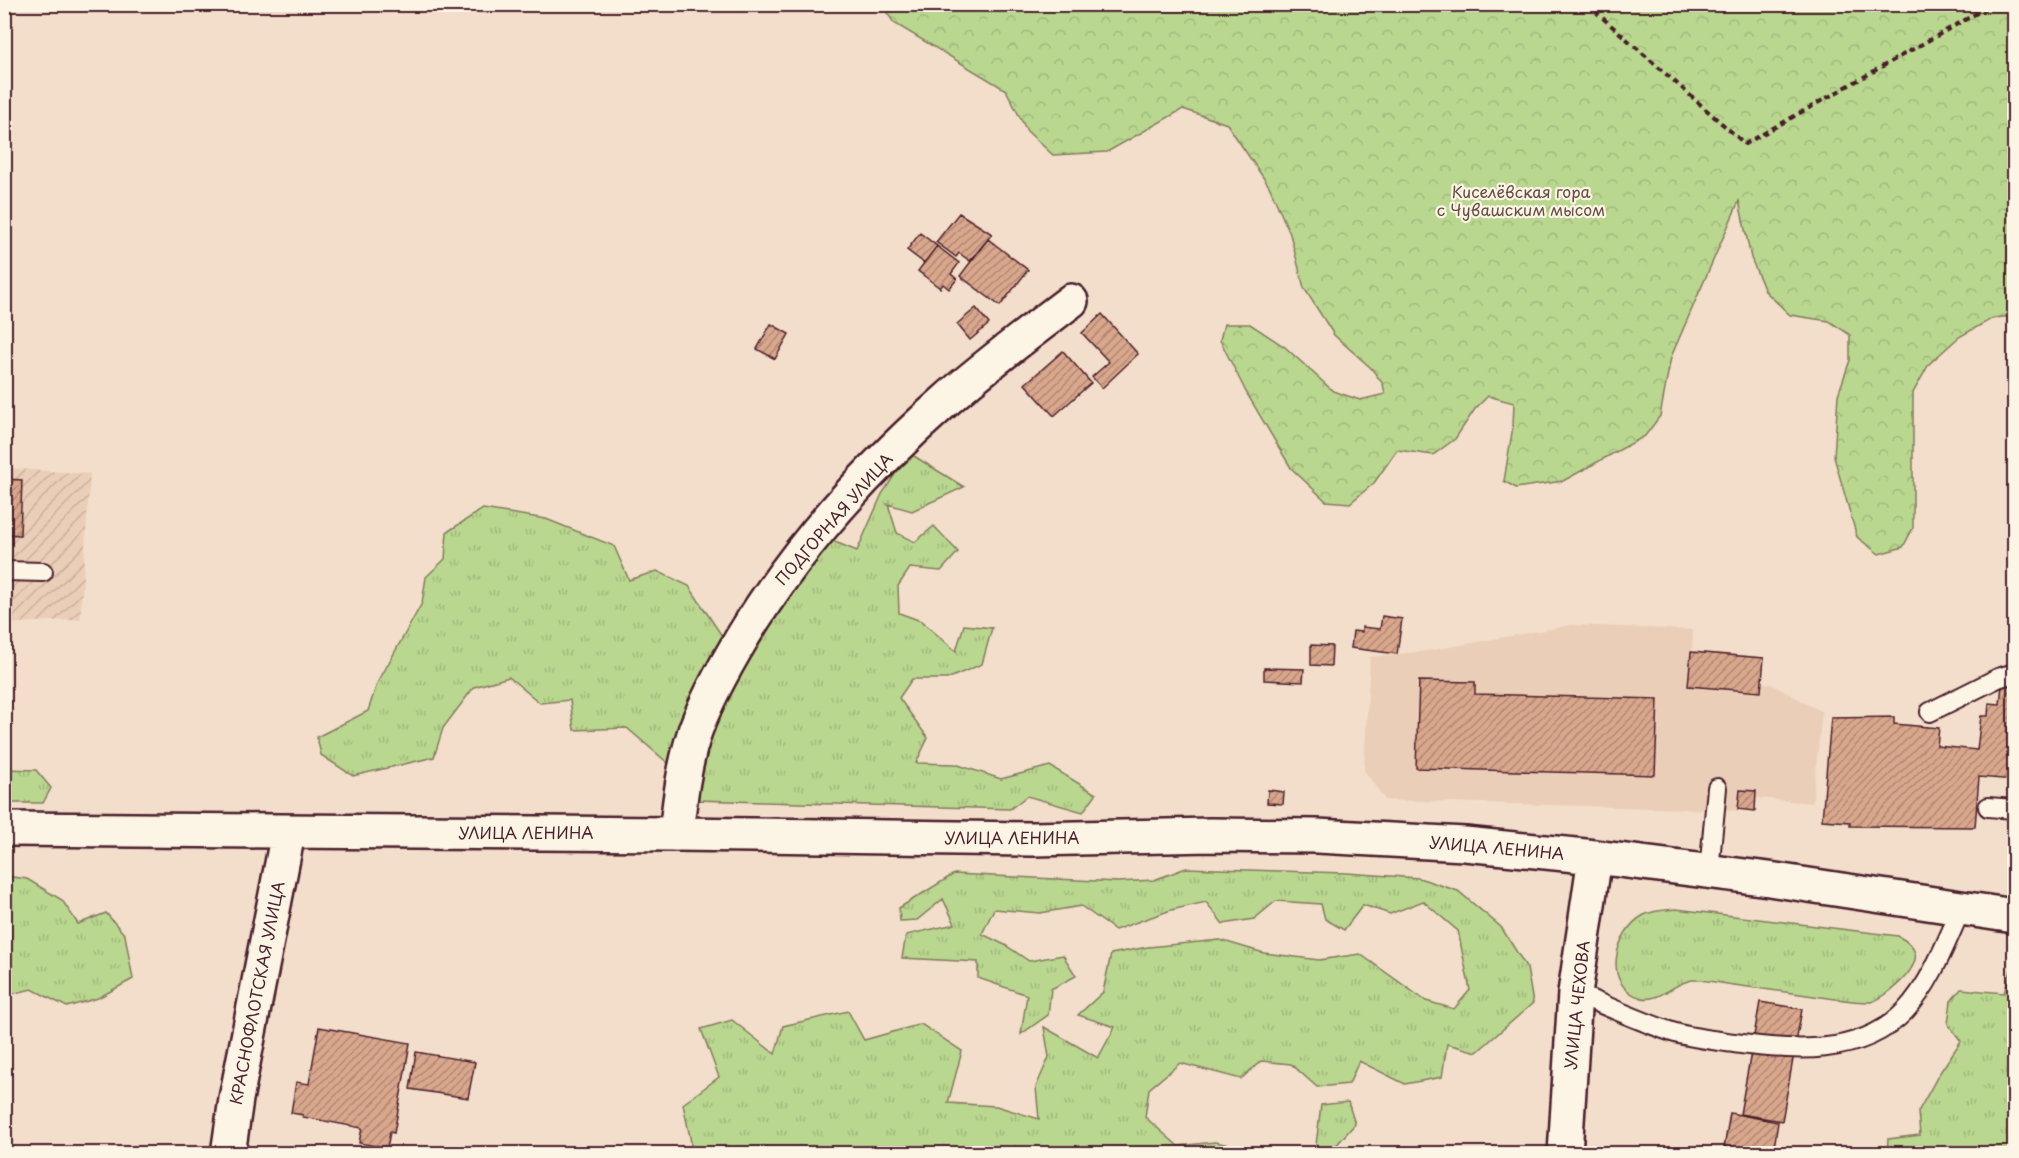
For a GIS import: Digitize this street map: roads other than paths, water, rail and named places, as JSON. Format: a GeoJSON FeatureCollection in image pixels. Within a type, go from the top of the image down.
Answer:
{"type":"FeatureCollection","features":[{"type":"Feature","properties":{"kind":"main road","name":"ПОДГОРНАЯ УЛИЦА"},"geometry":{"type":"LineString","coordinates":[[676,834],[682,777],[695,730],[718,679],[754,618],[791,564],[867,477],[904,439],[952,395],[1071,301]]}},
{"type":"Feature","properties":{"kind":"main road","name":"УЛИЦА ЛЕНИНА"},"geometry":{"type":"LineString","coordinates":[[4,829],[676,834],[1033,840],[1210,835],[1317,836],[1466,844],[1595,857],[1709,871],[2014,916]]}},
{"type":"Feature","properties":{"kind":"main road","name":"КРАСНОФЛОТСКАЯ УЛИЦА"},"geometry":{"type":"LineString","coordinates":[[228,1154],[236,1099],[288,832]]}},
{"type":"Feature","properties":{"kind":"main road","name":"УЛИЦА ЧЕХОВА"},"geometry":{"type":"LineString","coordinates":[[1565,1154],[1575,993],[1595,857]]}},
{"type":"Feature","properties":{"kind":"lane"},"geometry":{"type":"LineString","coordinates":[[4,571],[43,572]]}},
{"type":"Feature","properties":{"kind":"lane"},"geometry":{"type":"LineString","coordinates":[[1930,712],[1998,678],[2014,673]]}},
{"type":"Feature","properties":{"kind":"lane"},"geometry":{"type":"LineString","coordinates":[[1709,871],[1717,788]]}},
{"type":"Feature","properties":{"kind":"lane"},"geometry":{"type":"LineString","coordinates":[[1988,807],[2014,809]]}},
{"type":"Feature","properties":{"kind":"lane"},"geometry":{"type":"LineString","coordinates":[[1575,993],[1641,1020],[1684,1034],[1775,1049],[1839,1046],[1873,1036],[1905,1011],[1929,978],[1962,907]]}},
{"type":"Feature","properties":{"kind":"park label","name":"Киселёвская гора с Чувашским мысом"},"geometry":{"type":"Point","coordinates":[1521,201]}}]}
